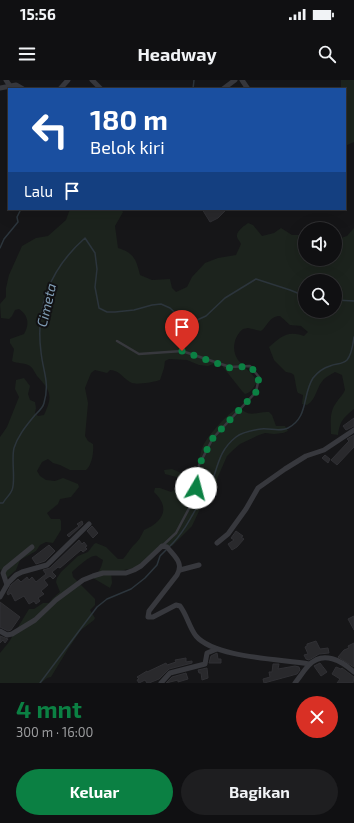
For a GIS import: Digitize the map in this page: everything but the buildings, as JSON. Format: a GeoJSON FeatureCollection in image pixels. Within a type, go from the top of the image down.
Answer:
{"type":"FeatureCollection","features":[{"type":"Feature","properties":{"kind":"street"},"geometry":{"type":"LineString","coordinates":[[6,80],[10,86]]}},
{"type":"Feature","properties":{"kind":"street"},"geometry":{"type":"LineString","coordinates":[[61,88],[68,80]]}},
{"type":"Feature","properties":{"kind":"street"},"geometry":{"type":"LineString","coordinates":[[92,80],[100,88]]}},
{"type":"Feature","properties":{"kind":"street"},"geometry":{"type":"LineString","coordinates":[[224,88],[235,80]]}},
{"type":"Feature","properties":{"kind":"street"},"geometry":{"type":"LineString","coordinates":[[0,88],[16,85],[21,88]]}},
{"type":"Feature","properties":{"kind":"street"},"geometry":{"type":"LineString","coordinates":[[217,543],[228,534],[246,509],[258,488],[306,456],[324,450],[354,430]]}},
{"type":"Feature","properties":{"kind":"street"},"geometry":{"type":"LineString","coordinates":[[0,597],[7,585],[22,572],[47,565],[89,524]]}},
{"type":"Feature","properties":{"kind":"street"},"geometry":{"type":"LineString","coordinates":[[0,631],[7,635],[12,634],[36,620],[56,600],[83,580],[104,573],[126,573],[134,570],[162,546],[167,547],[179,562],[180,570]]}},
{"type":"Feature","properties":{"kind":"street"},"geometry":{"type":"LineString","coordinates":[[7,585],[3,573],[5,569],[32,547]]}},
{"type":"Feature","properties":{"kind":"street"},"geometry":{"type":"LineString","coordinates":[[199,565],[180,570],[148,611],[147,616],[150,618],[171,607],[176,605],[180,606],[196,636],[209,646],[258,658],[309,664],[324,658],[335,659],[354,672]]}},
{"type":"Feature","properties":{"kind":"street"},"geometry":{"type":"LineString","coordinates":[[161,683],[170,673],[205,664],[207,653],[217,649]]}},
{"type":"Feature","properties":{"kind":"street"},"geometry":{"type":"LineString","coordinates":[[295,683],[309,664]]}},
{"type":"Feature","properties":{"kind":"lane"},"geometry":{"type":"LineString","coordinates":[[117,341],[139,354],[182,351],[230,368],[250,366],[259,377],[256,392],[213,438],[199,465],[194,499],[176,533],[162,546]]}},
{"type":"Feature","properties":{"kind":"shaded area"},"geometry":{"type":"Polygon","coordinates":[[[341,80],[354,80],[354,142],[346,146],[346,88],[341,87],[341,80]]]}},
{"type":"Feature","properties":{"kind":"shaded area"},"geometry":{"type":"Polygon","coordinates":[[[70,210],[122,210],[123,212],[115,226],[118,248],[128,252],[134,257],[140,275],[152,280],[170,279],[172,288],[176,292],[187,287],[192,277],[205,263],[218,258],[236,255],[241,244],[237,237],[237,233],[248,223],[253,225],[262,236],[274,233],[281,228],[292,235],[298,235],[298,266],[342,266],[342,238],[347,236],[354,228],[354,409],[343,420],[338,435],[331,434],[332,410],[345,390],[342,375],[335,372],[321,382],[313,400],[307,405],[302,404],[303,395],[297,391],[294,375],[286,372],[274,360],[269,347],[277,340],[289,334],[304,336],[308,332],[301,326],[290,325],[280,316],[276,316],[271,319],[261,331],[248,328],[243,329],[237,335],[234,343],[236,356],[257,381],[251,391],[245,394],[219,362],[208,366],[199,365],[187,360],[169,359],[165,361],[160,380],[134,384],[116,371],[110,370],[107,373],[95,370],[91,373],[85,388],[88,403],[85,436],[88,441],[93,444],[93,454],[90,465],[86,470],[70,470],[53,463],[48,459],[42,462],[37,471],[40,476],[46,480],[55,481],[63,478],[78,484],[79,487],[71,497],[60,499],[58,504],[47,513],[51,519],[60,519],[61,521],[61,530],[53,543],[46,542],[40,545],[36,551],[20,560],[16,570],[7,578],[0,569],[0,437],[7,427],[19,397],[15,389],[16,380],[24,378],[30,386],[28,394],[30,400],[35,402],[35,413],[38,416],[44,415],[49,403],[49,394],[48,390],[31,367],[12,361],[14,349],[10,343],[10,339],[24,334],[27,327],[27,320],[22,311],[19,309],[15,310],[9,319],[1,318],[0,304],[6,297],[6,288],[9,275],[22,246],[36,238],[48,236],[66,220],[70,210]]]}},
{"type":"Feature","properties":{"kind":"shaded area"},"geometry":{"type":"Polygon","coordinates":[[[239,407],[243,411],[250,414],[269,412],[272,415],[276,426],[285,426],[288,431],[283,433],[265,433],[259,435],[240,444],[232,451],[227,456],[217,479],[217,483],[208,500],[200,509],[192,526],[172,546],[163,546],[149,562],[133,568],[111,572],[112,583],[110,588],[93,578],[100,570],[103,560],[97,556],[91,557],[73,571],[73,577],[95,599],[95,605],[90,610],[95,618],[94,620],[81,630],[51,677],[47,678],[41,683],[0,683],[0,653],[9,642],[29,609],[34,609],[43,603],[49,603],[60,592],[56,582],[61,572],[78,556],[88,552],[96,543],[106,547],[118,559],[123,559],[139,540],[144,530],[151,527],[160,519],[163,509],[159,498],[154,492],[155,488],[160,488],[171,492],[182,482],[180,478],[165,474],[164,470],[172,469],[191,477],[197,471],[202,450],[206,441],[224,419],[239,407]]]}},
{"type":"Feature","properties":{"kind":"waterway"},"geometry":{"type":"LineString","coordinates":[[193,88],[194,80]]}},
{"type":"Feature","properties":{"kind":"waterway"},"geometry":{"type":"LineString","coordinates":[[0,248],[4,239],[18,222],[17,217],[20,210]]}},
{"type":"Feature","properties":{"kind":"waterway","name":"Cimeta"},"geometry":{"type":"LineString","coordinates":[[0,503],[3,503],[11,492],[13,486],[13,453],[16,443],[20,434],[43,407],[46,396],[46,377],[42,359],[40,335],[40,319],[43,304],[54,276],[63,262],[85,238],[95,253],[97,269],[95,287],[99,308],[107,312],[134,310],[161,304],[170,308],[183,320],[197,320],[206,316],[225,298],[256,279],[298,293]]}},
{"type":"Feature","properties":{"kind":"waterway","name":"Cimeta"},"geometry":{"type":"LineString","coordinates":[[342,300],[354,301]]}},
{"type":"Feature","properties":{"kind":"waterway"},"geometry":{"type":"LineString","coordinates":[[169,547],[184,529],[212,480],[219,460],[227,445],[236,437],[244,433],[261,429],[285,429],[295,423],[302,412],[307,391],[313,378],[325,368],[343,363],[347,360],[353,346],[354,337]]}},
{"type":"Feature","properties":{"kind":"waterway"},"geometry":{"type":"LineString","coordinates":[[40,683],[97,607],[107,599],[131,589],[145,578],[157,565],[160,556],[166,550]]}},
{"type":"Feature","properties":{"kind":"route"},"geometry":{"type":"LineString","coordinates":[[182,351],[230,368],[250,366],[259,377],[256,392],[213,438],[199,465],[196,488]]}}]}
